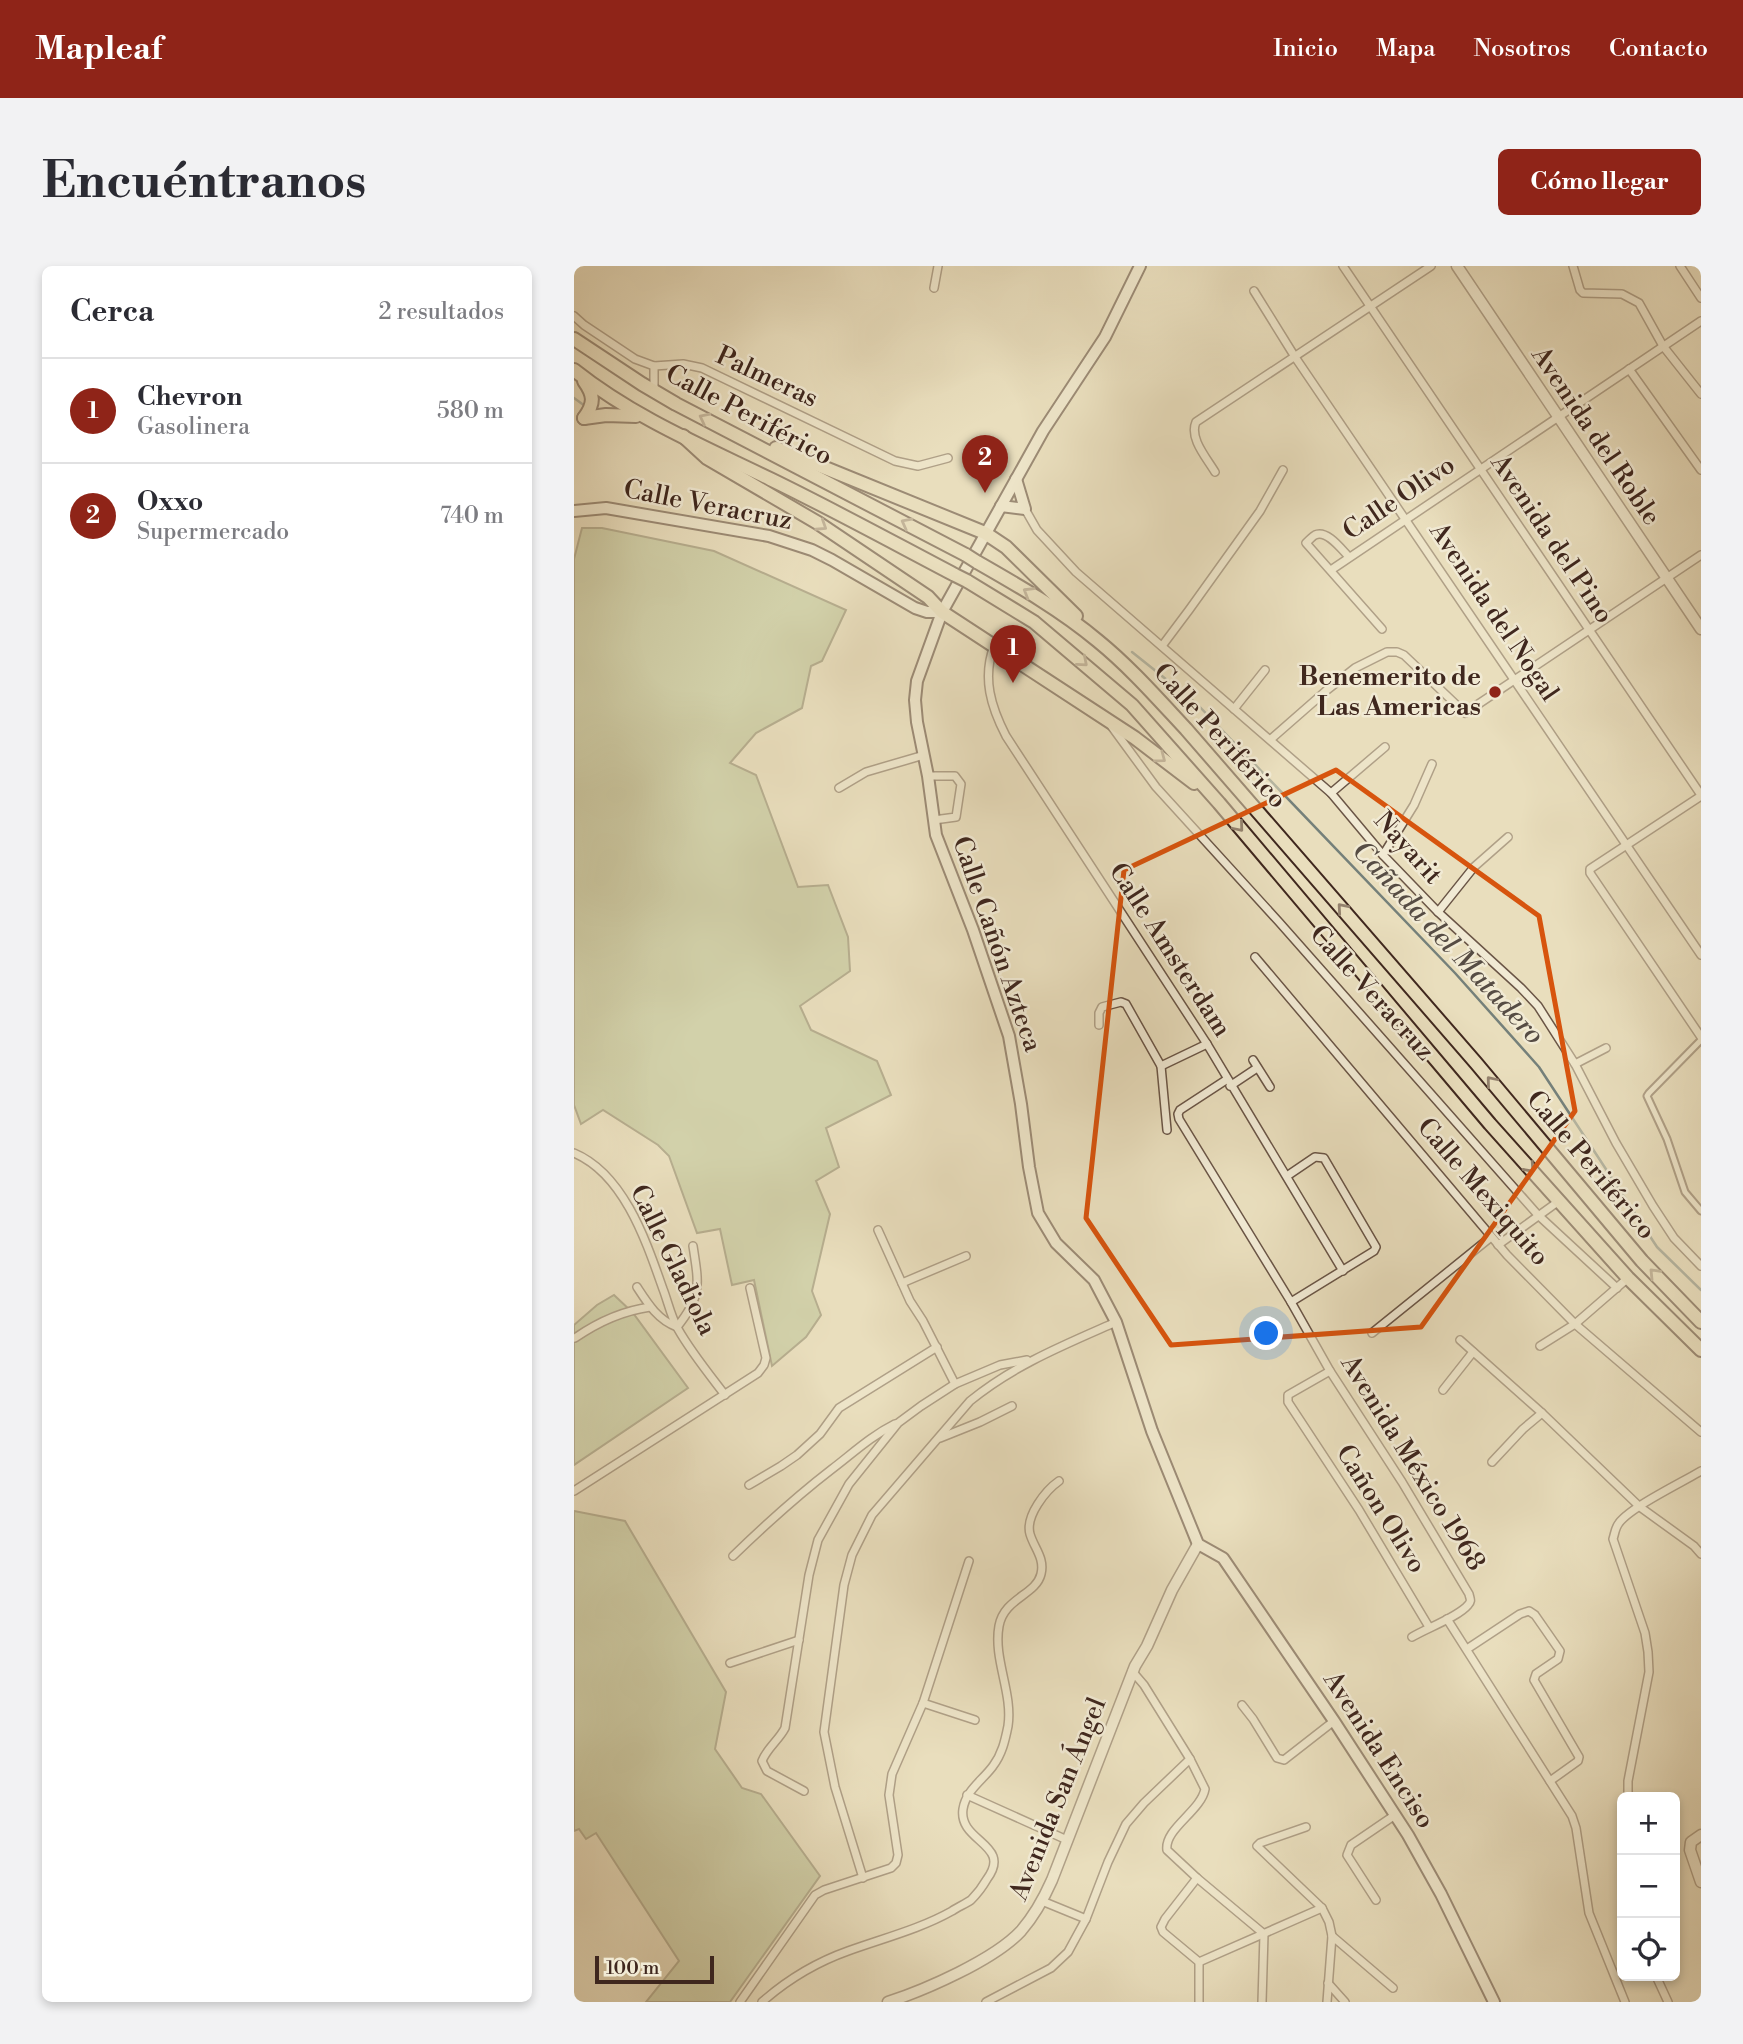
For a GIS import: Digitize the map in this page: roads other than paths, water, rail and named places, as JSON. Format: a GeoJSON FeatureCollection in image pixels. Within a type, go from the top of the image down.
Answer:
{"type":"FeatureCollection","features":[{"type":"Feature","properties":{"kind":"highway","name":"Calle Periférico"},"geometry":{"type":"LineString","coordinates":[[574,339],[654,391],[972,559],[1051,605],[1100,642],[1186,729],[1467,1052],[1642,1261],[1701,1322]]}},
{"type":"Feature","properties":{"kind":"highway","name":"Calle Periférico"},"geometry":{"type":"LineString","coordinates":[[576,372],[642,416],[791,489],[961,578],[1034,622],[1112,687],[1164,739],[1559,1201],[1628,1278],[1701,1350]]}},
{"type":"Feature","properties":{"kind":"highway"},"geometry":{"type":"LineString","coordinates":[[576,372],[592,396],[591,409],[579,422]]}},
{"type":"Feature","properties":{"kind":"highway"},"geometry":{"type":"LineString","coordinates":[[579,422],[618,414],[642,416]]}},
{"type":"Feature","properties":{"kind":"highway"},"geometry":{"type":"LineString","coordinates":[[730,431],[796,455],[985,533],[1027,566],[1100,642]]}},
{"type":"Feature","properties":{"kind":"highway"},"geometry":{"type":"LineString","coordinates":[[683,436],[707,458],[818,523],[928,597],[942,612],[1106,718],[1219,803]]}},
{"type":"Feature","properties":{"kind":"main road","name":"Calle Cañón Azteca"},"geometry":{"type":"LineString","coordinates":[[1140,266],[1105,337],[1043,431],[942,612],[917,681],[915,701],[936,835],[973,930],[1009,1036],[1021,1104],[1028,1167],[1038,1213],[1056,1243],[1094,1280],[1116,1322],[1152,1431],[1198,1544]]}},
{"type":"Feature","properties":{"kind":"main road"},"geometry":{"type":"LineString","coordinates":[[1001,506],[1025,509],[1016,479]]}},
{"type":"Feature","properties":{"kind":"main road","name":"Calle Veracruz"},"geometry":{"type":"LineString","coordinates":[[574,511],[606,508],[769,536],[832,560],[915,608],[927,612],[942,612]]}},
{"type":"Feature","properties":{"kind":"main road","name":"Avenida Enciso"},"geometry":{"type":"LineString","coordinates":[[1198,1544],[1223,1558],[1395,1815],[1441,1894],[1494,2002]]}},
{"type":"Feature","properties":{"kind":"street"},"geometry":{"type":"LineString","coordinates":[[934,288],[937,266]]}},
{"type":"Feature","properties":{"kind":"street","name":"Avenida del Pino"},"geometry":{"type":"LineString","coordinates":[[1343,266],[1701,795]]}},
{"type":"Feature","properties":{"kind":"street"},"geometry":{"type":"LineString","coordinates":[[1215,472],[1194,437],[1196,422],[1431,266]]}},
{"type":"Feature","properties":{"kind":"street","name":"Avenida del Roble"},"geometry":{"type":"LineString","coordinates":[[1457,266],[1701,629]]}},
{"type":"Feature","properties":{"kind":"street"},"geometry":{"type":"LineString","coordinates":[[1573,266],[1583,293],[1622,294],[1639,303],[1663,346],[1701,394]]}},
{"type":"Feature","properties":{"kind":"street"},"geometry":{"type":"LineString","coordinates":[[1679,266],[1701,298]]}},
{"type":"Feature","properties":{"kind":"street","name":"Avenida del Nogal"},"geometry":{"type":"LineString","coordinates":[[1254,291],[1295,357],[1701,955]]}},
{"type":"Feature","properties":{"kind":"street","name":"Palmeras"},"geometry":{"type":"LineString","coordinates":[[574,316],[635,359],[654,366],[683,364],[702,368],[895,461],[918,466],[948,458]]}},
{"type":"Feature","properties":{"kind":"street","name":"Calle Olivo"},"geometry":{"type":"LineString","coordinates":[[1331,570],[1701,321]]}},
{"type":"Feature","properties":{"kind":"street"},"geometry":{"type":"LineString","coordinates":[[654,366],[654,391]]}},
{"type":"Feature","properties":{"kind":"street"},"geometry":{"type":"LineString","coordinates":[[1629,369],[1701,470]]}},
{"type":"Feature","properties":{"kind":"street"},"geometry":{"type":"LineString","coordinates":[[1161,646],[1266,502],[1283,470]]}},
{"type":"Feature","properties":{"kind":"street","name":"Nayarit"},"geometry":{"type":"LineString","coordinates":[[1025,509],[1037,530],[1076,572],[1331,793],[1383,855],[1438,912],[1538,1006],[1575,1064],[1653,1206],[1674,1238],[1701,1265]]}},
{"type":"Feature","properties":{"kind":"street"},"geometry":{"type":"LineString","coordinates":[[1349,557],[1322,534],[1314,535],[1306,543],[1382,629]]}},
{"type":"Feature","properties":{"kind":"street"},"geometry":{"type":"LineString","coordinates":[[1271,739],[1355,668],[1387,652],[1404,654],[1465,713],[1701,555]]}},
{"type":"Feature","properties":{"kind":"street","name":"Calle Amsterdam"},"geometry":{"type":"LineString","coordinates":[[994,646],[988,666],[989,688],[997,718],[1006,736],[1207,1044],[1343,1271]]}},
{"type":"Feature","properties":{"kind":"street"},"geometry":{"type":"LineString","coordinates":[[1234,709],[1265,670]]}},
{"type":"Feature","properties":{"kind":"street","name":"Calle Veracruz"},"geometry":{"type":"LineString","coordinates":[[1106,718],[1156,787],[1538,1215],[1617,1288]]}},
{"type":"Feature","properties":{"kind":"street"},"geometry":{"type":"LineString","coordinates":[[1331,793],[1385,747]]}},
{"type":"Feature","properties":{"kind":"street"},"geometry":{"type":"LineString","coordinates":[[839,788],[866,772],[924,755]]}},
{"type":"Feature","properties":{"kind":"street"},"geometry":{"type":"LineString","coordinates":[[1383,855],[1414,804],[1432,764]]}},
{"type":"Feature","properties":{"kind":"street"},"geometry":{"type":"LineString","coordinates":[[928,776],[955,776],[961,784],[956,817],[934,820]]}},
{"type":"Feature","properties":{"kind":"street"},"geometry":{"type":"LineString","coordinates":[[1701,795],[1590,869],[1590,873],[1701,1039],[1647,1096],[1667,1139],[1685,1192],[1701,1211]]}},
{"type":"Feature","properties":{"kind":"street"},"geometry":{"type":"LineString","coordinates":[[1438,912],[1474,867],[1508,837]]}},
{"type":"Feature","properties":{"kind":"street","name":"Calle Mexiquito"},"geometry":{"type":"LineString","coordinates":[[1255,957],[1498,1245],[1576,1324],[1701,1432]]}},
{"type":"Feature","properties":{"kind":"street"},"geometry":{"type":"LineString","coordinates":[[1099,1024],[1102,1007],[1124,1002],[1161,1066],[1167,1130]]}},
{"type":"Feature","properties":{"kind":"street"},"geometry":{"type":"LineString","coordinates":[[1161,1066],[1207,1044]]}},
{"type":"Feature","properties":{"kind":"street"},"geometry":{"type":"LineString","coordinates":[[1575,1064],[1606,1048]]}},
{"type":"Feature","properties":{"kind":"street"},"geometry":{"type":"LineString","coordinates":[[1228,1083],[1255,1064],[1270,1087]]}},
{"type":"Feature","properties":{"kind":"street","name":"Avenida México 1968"},"geometry":{"type":"LineString","coordinates":[[1228,1083],[1180,1110],[1179,1119],[1330,1371],[1402,1482],[1469,1594],[1469,1605],[1447,1619]]}},
{"type":"Feature","properties":{"kind":"street","name":"Calle Gladiola"},"geometry":{"type":"LineString","coordinates":[[574,1153],[601,1170],[637,1222],[677,1328],[724,1395]]}},
{"type":"Feature","properties":{"kind":"street"},"geometry":{"type":"LineString","coordinates":[[1287,1176],[1315,1157],[1324,1158],[1376,1247],[1374,1251],[1291,1302]]}},
{"type":"Feature","properties":{"kind":"street"},"geometry":{"type":"LineString","coordinates":[[1498,1245],[1559,1201]]}},
{"type":"Feature","properties":{"kind":"street"},"geometry":{"type":"LineString","coordinates":[[878,1230],[910,1301],[955,1384]]}},
{"type":"Feature","properties":{"kind":"street"},"geometry":{"type":"LineString","coordinates":[[1372,1333],[1491,1237]]}},
{"type":"Feature","properties":{"kind":"street"},"geometry":{"type":"LineString","coordinates":[[637,1287],[650,1307],[663,1320],[677,1328],[696,1300],[693,1246]]}},
{"type":"Feature","properties":{"kind":"street"},"geometry":{"type":"LineString","coordinates":[[902,1283],[966,1256]]}},
{"type":"Feature","properties":{"kind":"street"},"geometry":{"type":"LineString","coordinates":[[1540,1346],[1576,1324],[1628,1278]]}},
{"type":"Feature","properties":{"kind":"street"},"geometry":{"type":"LineString","coordinates":[[574,1491],[758,1373],[766,1358],[750,1288]]}},
{"type":"Feature","properties":{"kind":"street"},"geometry":{"type":"LineString","coordinates":[[575,1338],[596,1324],[650,1307]]}},
{"type":"Feature","properties":{"kind":"street"},"geometry":{"type":"LineString","coordinates":[[863,1878],[835,1787],[824,1732],[845,1585],[852,1555],[872,1515],[970,1401],[1033,1359],[1116,1322]]}},
{"type":"Feature","properties":{"kind":"street"},"geometry":{"type":"LineString","coordinates":[[1460,1340],[1542,1413],[1640,1507],[1701,1554]]}},
{"type":"Feature","properties":{"kind":"street"},"geometry":{"type":"LineString","coordinates":[[749,1485],[797,1455],[820,1434],[839,1408],[937,1347]]}},
{"type":"Feature","properties":{"kind":"street"},"geometry":{"type":"LineString","coordinates":[[1443,1391],[1473,1352]]}},
{"type":"Feature","properties":{"kind":"street"},"geometry":{"type":"LineString","coordinates":[[733,1556],[767,1522],[876,1433],[898,1423],[955,1384],[1000,1365],[1033,1359]]}},
{"type":"Feature","properties":{"kind":"street","name":"Cañon Olivo"},"geometry":{"type":"LineString","coordinates":[[1330,1371],[1287,1398],[1359,1510],[1429,1627]]}},
{"type":"Feature","properties":{"kind":"street"},"geometry":{"type":"LineString","coordinates":[[939,1438],[1012,1406]]}},
{"type":"Feature","properties":{"kind":"street"},"geometry":{"type":"LineString","coordinates":[[1492,1462],[1542,1413]]}},
{"type":"Feature","properties":{"kind":"street"},"geometry":{"type":"LineString","coordinates":[[804,1791],[767,1771],[762,1761],[765,1753],[785,1728],[817,1540],[849,1484],[898,1423]]}},
{"type":"Feature","properties":{"kind":"street"},"geometry":{"type":"LineString","coordinates":[[1628,1792],[1649,1672],[1645,1633],[1614,1539],[1616,1527],[1622,1519],[1640,1507],[1701,1471]]}},
{"type":"Feature","properties":{"kind":"street"},"geometry":{"type":"LineString","coordinates":[[762,2002],[786,1982],[845,1952],[930,1923],[970,1900],[989,1877],[995,1863],[992,1853],[986,1844],[968,1831],[963,1822],[963,1810],[967,1795],[993,1766],[1003,1749],[1008,1723],[998,1644],[999,1625],[1004,1612],[1038,1581],[1042,1564],[1029,1531],[1030,1522],[1041,1499],[1059,1480]]}},
{"type":"Feature","properties":{"kind":"street","name":"Avenida San Ángel"},"geometry":{"type":"LineString","coordinates":[[888,2002],[901,2000],[973,1965],[1002,1947],[1020,1932],[1042,1901],[1132,1671],[1198,1544]]}},
{"type":"Feature","properties":{"kind":"street"},"geometry":{"type":"LineString","coordinates":[[740,2002],[815,1895],[891,1868],[896,1863],[898,1855],[889,1786],[923,1703],[968,1561]]}},
{"type":"Feature","properties":{"kind":"street"},"geometry":{"type":"LineString","coordinates":[[1467,1649],[1520,1614],[1529,1611],[1535,1615],[1560,1651],[1558,1659],[1536,1674],[1534,1680],[1580,1757],[1550,1781]]}},
{"type":"Feature","properties":{"kind":"street"},"geometry":{"type":"LineString","coordinates":[[1412,1637],[1447,1619],[1572,1816],[1589,1913],[1625,2002]]}},
{"type":"Feature","properties":{"kind":"street"},"geometry":{"type":"LineString","coordinates":[[730,1663],[799,1640]]}},
{"type":"Feature","properties":{"kind":"street"},"geometry":{"type":"LineString","coordinates":[[1132,1671],[1144,1685],[1189,1759],[1205,1792],[1170,1837],[1166,1844],[1167,1850],[1264,1934]]}},
{"type":"Feature","properties":{"kind":"street"},"geometry":{"type":"LineString","coordinates":[[923,1703],[975,1720]]}},
{"type":"Feature","properties":{"kind":"street"},"geometry":{"type":"LineString","coordinates":[[1242,1705],[1280,1760],[1284,1760],[1334,1721]]}},
{"type":"Feature","properties":{"kind":"street"},"geometry":{"type":"LineString","coordinates":[[986,2002],[1051,1968],[1068,1952],[1086,1919],[1126,1824],[1189,1759]]}},
{"type":"Feature","properties":{"kind":"street"},"geometry":{"type":"LineString","coordinates":[[967,1795],[1068,1840]]}},
{"type":"Feature","properties":{"kind":"street"},"geometry":{"type":"LineString","coordinates":[[1376,1900],[1347,1855],[1348,1850],[1351,1845],[1395,1815]]}},
{"type":"Feature","properties":{"kind":"street"},"geometry":{"type":"LineString","coordinates":[[1306,1827],[1259,1843],[1258,1846],[1322,1908],[1329,1922],[1332,1936],[1326,2002]]}},
{"type":"Feature","properties":{"kind":"street"},"geometry":{"type":"LineString","coordinates":[[1701,1835],[1691,1842],[1690,1850],[1701,1882]]}},
{"type":"Feature","properties":{"kind":"street"},"geometry":{"type":"LineString","coordinates":[[1197,1878],[1161,1927],[1163,1932],[1199,1962]]}},
{"type":"Feature","properties":{"kind":"street"},"geometry":{"type":"LineString","coordinates":[[1042,1901],[1086,1919]]}},
{"type":"Feature","properties":{"kind":"street"},"geometry":{"type":"LineString","coordinates":[[1199,1962],[1322,1908]]}},
{"type":"Feature","properties":{"kind":"street"},"geometry":{"type":"LineString","coordinates":[[1262,2002],[1264,1934]]}},
{"type":"Feature","properties":{"kind":"street"},"geometry":{"type":"LineString","coordinates":[[1332,1936],[1393,1988]]}},
{"type":"Feature","properties":{"kind":"street"},"geometry":{"type":"LineString","coordinates":[[1199,1962],[1199,2002]]}},
{"type":"Feature","properties":{"kind":"street"},"geometry":{"type":"LineString","coordinates":[[1658,1981],[1668,2002]]}},
{"type":"Feature","properties":{"kind":"street"},"geometry":{"type":"LineString","coordinates":[[1328,1983],[1345,2002]]}},
{"type":"Feature","properties":{"kind":"waterway","name":"Cañada del Matadero"},"geometry":{"type":"LineString","coordinates":[[574,398],[585,406]]}},
{"type":"Feature","properties":{"kind":"waterway","name":"Cañada del Matadero"},"geometry":{"type":"LineString","coordinates":[[1132,652],[1197,704],[1455,973],[1539,1067],[1657,1247],[1701,1290]]}},
{"type":"Feature","properties":{"kind":"place","name":"Oxxo"},"geometry":{"type":"Point","coordinates":[985,493]}},
{"type":"Feature","properties":{"kind":"place","name":"Chevron"},"geometry":{"type":"Point","coordinates":[1013,683]}},
{"type":"Feature","properties":{"kind":"place","name":"Benemerito de Las Americas"},"geometry":{"type":"Point","coordinates":[1495,692]}}]}
